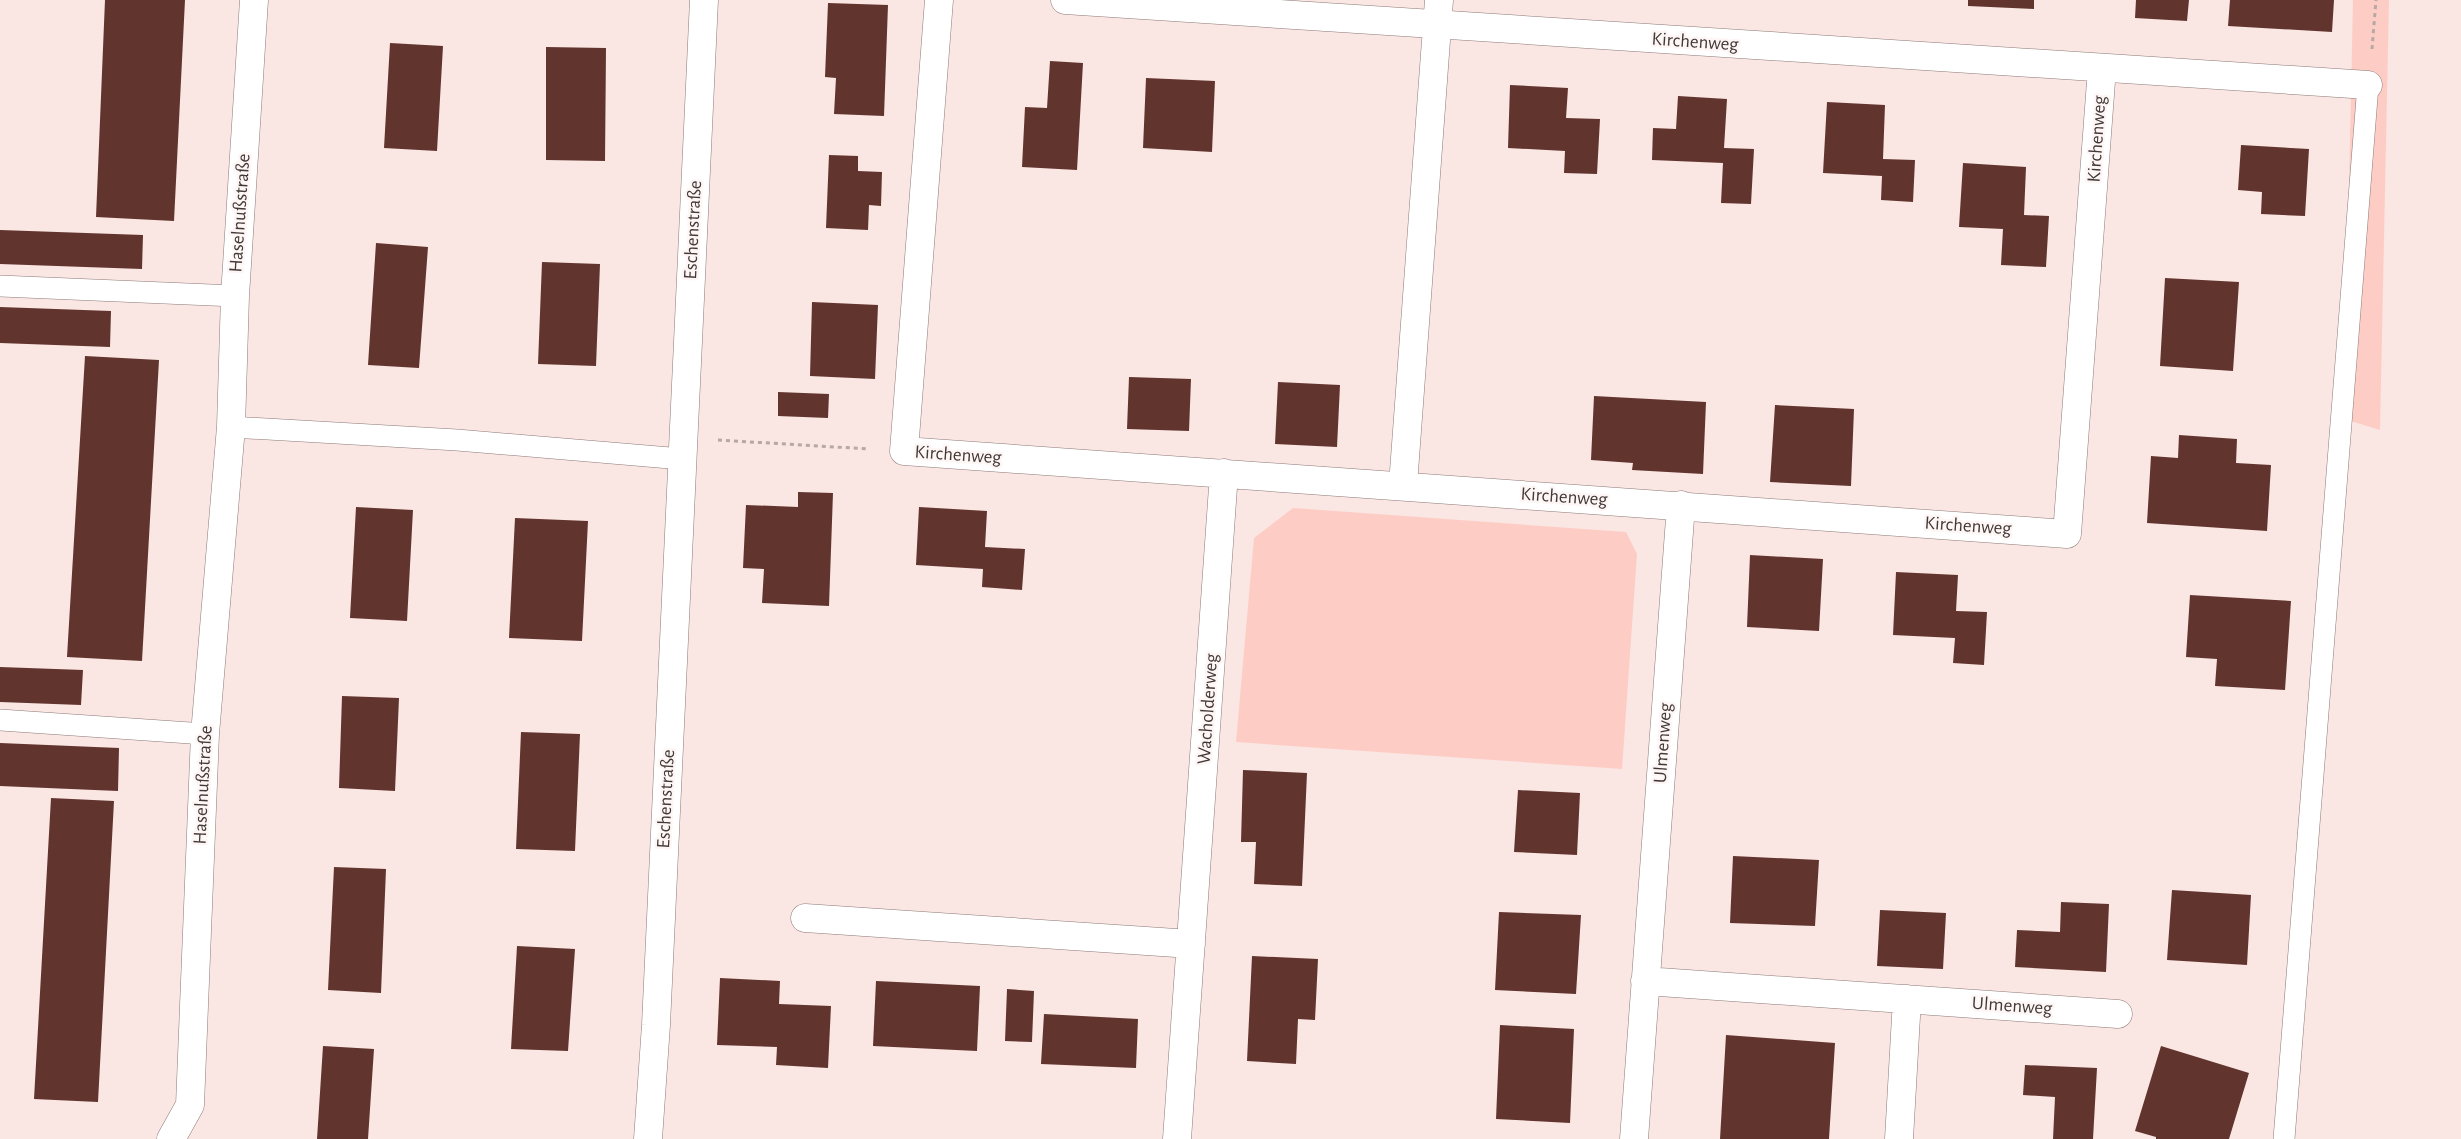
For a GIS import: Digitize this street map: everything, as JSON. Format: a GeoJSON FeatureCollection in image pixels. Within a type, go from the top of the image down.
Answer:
{"type":"FeatureCollection","features":[{"type":"Feature","properties":{"kind":"street","name":"Haselnußstraße"},"geometry":{"type":"LineString","coordinates":[[171,1139],[190,1105],[205,734],[231,427],[235,296],[254,0]]}},
{"type":"Feature","properties":{"kind":"street","name":"Eschenstraße"},"geometry":{"type":"LineString","coordinates":[[648,1139],[656,1025],[704,0]]}},
{"type":"Feature","properties":{"kind":"street","name":"Kirchenweg"},"geometry":{"type":"LineString","coordinates":[[938,0],[904,451],[1403,485],[2067,534],[2102,68]]}},
{"type":"Feature","properties":{"kind":"street","name":"Kirchenweg"},"geometry":{"type":"LineString","coordinates":[[1065,0],[1438,12],[2102,68],[2368,85]]}},
{"type":"Feature","properties":{"kind":"street"},"geometry":{"type":"LineString","coordinates":[[1403,485],[1438,12]]}},
{"type":"Feature","properties":{"kind":"street","name":"Wacholderweg"},"geometry":{"type":"LineString","coordinates":[[1177,1139],[1224,473]]}},
{"type":"Feature","properties":{"kind":"street","name":"Ulmenweg"},"geometry":{"type":"LineString","coordinates":[[1634,1139],[1681,506]]}},
{"type":"Feature","properties":{"kind":"street"},"geometry":{"type":"LineString","coordinates":[[805,918],[1191,944]]}},
{"type":"Feature","properties":{"kind":"street","name":"Ulmenweg"},"geometry":{"type":"LineString","coordinates":[[1646,981],[2118,1014]]}},
{"type":"Feature","properties":{"kind":"street"},"geometry":{"type":"LineString","coordinates":[[1898,1139],[1907,999]]}},
{"type":"Feature","properties":{"kind":"lane"},"geometry":{"type":"LineString","coordinates":[[2284,1139],[2368,85]]}},
{"type":"Feature","properties":{"kind":"lane"},"geometry":{"type":"LineString","coordinates":[[0,286],[235,296]]}},
{"type":"Feature","properties":{"kind":"lane"},"geometry":{"type":"LineString","coordinates":[[231,427],[457,440],[682,449]]}},
{"type":"Feature","properties":{"kind":"lane"},"geometry":{"type":"LineString","coordinates":[[0,720],[205,734]]}},
{"type":"Feature","properties":{"kind":"path"},"geometry":{"type":"LineString","coordinates":[[2368,85],[2376,0]]}},
{"type":"Feature","properties":{"kind":"path"},"geometry":{"type":"LineString","coordinates":[[682,449],[904,451]]}},
{"type":"Feature","properties":{"kind":"shaded area"},"geometry":{"type":"Polygon","coordinates":[[[2353,0],[2389,0],[2380,430],[2344,419],[2353,0]]]}},
{"type":"Feature","properties":{"kind":"shaded area"},"geometry":{"type":"Polygon","coordinates":[[[1293,508],[1626,532],[1637,554],[1622,769],[1236,742],[1254,538],[1293,508]]]}},
{"type":"Feature","properties":{"kind":"building"},"geometry":{"type":"Polygon","coordinates":[[[105,0],[185,0],[174,221],[96,217],[105,0]]]}},
{"type":"Feature","properties":{"kind":"building"},"geometry":{"type":"Polygon","coordinates":[[[1968,0],[2034,0],[2034,9],[1968,6],[1968,0]]]}},
{"type":"Feature","properties":{"kind":"building"},"geometry":{"type":"Polygon","coordinates":[[[2136,0],[2189,0],[2187,21],[2135,18],[2136,0]]]}},
{"type":"Feature","properties":{"kind":"building"},"geometry":{"type":"Polygon","coordinates":[[[2230,0],[2334,0],[2332,32],[2228,26],[2230,0]]]}},
{"type":"Feature","properties":{"kind":"building"},"geometry":{"type":"Polygon","coordinates":[[[828,3],[888,5],[884,116],[834,114],[836,78],[825,77],[828,3]]]}},
{"type":"Feature","properties":{"kind":"building"},"geometry":{"type":"Polygon","coordinates":[[[390,43],[443,46],[437,151],[384,148],[390,43]]]}},
{"type":"Feature","properties":{"kind":"building"},"geometry":{"type":"Polygon","coordinates":[[[546,47],[606,48],[605,161],[546,160],[546,47]]]}},
{"type":"Feature","properties":{"kind":"building"},"geometry":{"type":"Polygon","coordinates":[[[1050,61],[1083,63],[1077,170],[1022,167],[1025,107],[1047,108],[1050,61]]]}},
{"type":"Feature","properties":{"kind":"building"},"geometry":{"type":"Polygon","coordinates":[[[1146,78],[1215,81],[1212,152],[1143,148],[1146,78]]]}},
{"type":"Feature","properties":{"kind":"building"},"geometry":{"type":"Polygon","coordinates":[[[1510,85],[1568,88],[1566,118],[1600,119],[1597,174],[1564,173],[1565,151],[1508,148],[1510,85]]]}},
{"type":"Feature","properties":{"kind":"building"},"geometry":{"type":"Polygon","coordinates":[[[1678,96],[1727,99],[1724,148],[1754,149],[1751,204],[1721,203],[1723,163],[1652,160],[1653,128],[1676,129],[1678,96]]]}},
{"type":"Feature","properties":{"kind":"building"},"geometry":{"type":"Polygon","coordinates":[[[1827,102],[1885,105],[1883,159],[1915,160],[1913,202],[1881,200],[1882,176],[1823,173],[1827,102]]]}},
{"type":"Feature","properties":{"kind":"building"},"geometry":{"type":"Polygon","coordinates":[[[2241,145],[2309,149],[2305,216],[2261,214],[2262,192],[2238,190],[2241,145]]]}},
{"type":"Feature","properties":{"kind":"building"},"geometry":{"type":"Polygon","coordinates":[[[829,155],[858,156],[858,171],[882,172],[881,206],[869,205],[868,230],[826,228],[829,155]]]}},
{"type":"Feature","properties":{"kind":"building"},"geometry":{"type":"Polygon","coordinates":[[[1963,163],[2026,167],[2024,215],[2049,216],[2046,267],[2001,265],[2003,229],[1959,227],[1963,163]]]}},
{"type":"Feature","properties":{"kind":"building"},"geometry":{"type":"Polygon","coordinates":[[[0,230],[143,235],[142,269],[0,264],[0,230]]]}},
{"type":"Feature","properties":{"kind":"building"},"geometry":{"type":"Polygon","coordinates":[[[376,243],[428,247],[419,368],[368,365],[376,243]]]}},
{"type":"Feature","properties":{"kind":"building"},"geometry":{"type":"Polygon","coordinates":[[[542,262],[600,264],[596,366],[538,364],[542,262]]]}},
{"type":"Feature","properties":{"kind":"building"},"geometry":{"type":"Polygon","coordinates":[[[2165,278],[2239,282],[2233,371],[2160,366],[2165,278]]]}},
{"type":"Feature","properties":{"kind":"building"},"geometry":{"type":"Polygon","coordinates":[[[812,302],[878,305],[875,379],[810,376],[812,302]]]}},
{"type":"Feature","properties":{"kind":"building"},"geometry":{"type":"Polygon","coordinates":[[[0,307],[111,311],[110,347],[0,343],[0,307]]]}},
{"type":"Feature","properties":{"kind":"building"},"geometry":{"type":"Polygon","coordinates":[[[85,356],[159,360],[142,661],[67,657],[85,356]]]}},
{"type":"Feature","properties":{"kind":"building"},"geometry":{"type":"Polygon","coordinates":[[[1129,377],[1191,379],[1189,431],[1127,429],[1129,377]]]}},
{"type":"Feature","properties":{"kind":"building"},"geometry":{"type":"Polygon","coordinates":[[[1278,382],[1340,385],[1337,447],[1275,444],[1278,382]]]}},
{"type":"Feature","properties":{"kind":"building"},"geometry":{"type":"Polygon","coordinates":[[[778,392],[829,394],[828,418],[778,416],[778,392]]]}},
{"type":"Feature","properties":{"kind":"building"},"geometry":{"type":"Polygon","coordinates":[[[1594,396],[1706,402],[1703,474],[1632,470],[1633,463],[1591,460],[1594,396]]]}},
{"type":"Feature","properties":{"kind":"building"},"geometry":{"type":"Polygon","coordinates":[[[1775,405],[1854,409],[1851,486],[1770,482],[1775,405]]]}},
{"type":"Feature","properties":{"kind":"building"},"geometry":{"type":"Polygon","coordinates":[[[2179,435],[2237,439],[2236,463],[2271,465],[2267,531],[2147,523],[2151,456],[2178,458],[2179,435]]]}},
{"type":"Feature","properties":{"kind":"building"},"geometry":{"type":"Polygon","coordinates":[[[798,492],[833,493],[829,606],[762,603],[764,569],[743,568],[746,505],[798,507],[798,492]]]}},
{"type":"Feature","properties":{"kind":"building"},"geometry":{"type":"Polygon","coordinates":[[[356,507],[413,510],[407,621],[350,618],[356,507]]]}},
{"type":"Feature","properties":{"kind":"building"},"geometry":{"type":"Polygon","coordinates":[[[919,507],[987,511],[985,547],[1025,549],[1022,590],[982,587],[983,569],[916,565],[919,507]]]}},
{"type":"Feature","properties":{"kind":"building"},"geometry":{"type":"Polygon","coordinates":[[[515,518],[588,521],[582,641],[509,638],[515,518]]]}},
{"type":"Feature","properties":{"kind":"building"},"geometry":{"type":"Polygon","coordinates":[[[1750,555],[1823,559],[1819,631],[1747,627],[1750,555]]]}},
{"type":"Feature","properties":{"kind":"building"},"geometry":{"type":"Polygon","coordinates":[[[1896,572],[1958,575],[1956,611],[1987,612],[1984,665],[1953,663],[1955,638],[1893,635],[1896,572]]]}},
{"type":"Feature","properties":{"kind":"building"},"geometry":{"type":"Polygon","coordinates":[[[2190,595],[2291,601],[2285,690],[2215,686],[2217,659],[2186,657],[2190,595]]]}},
{"type":"Feature","properties":{"kind":"building"},"geometry":{"type":"Polygon","coordinates":[[[0,667],[83,670],[81,705],[0,702],[0,667]]]}},
{"type":"Feature","properties":{"kind":"building"},"geometry":{"type":"Polygon","coordinates":[[[342,696],[399,698],[395,791],[339,788],[342,696]]]}},
{"type":"Feature","properties":{"kind":"building"},"geometry":{"type":"Polygon","coordinates":[[[521,732],[580,734],[575,851],[516,849],[521,732]]]}},
{"type":"Feature","properties":{"kind":"building"},"geometry":{"type":"Polygon","coordinates":[[[0,743],[119,748],[118,791],[0,786],[0,743]]]}},
{"type":"Feature","properties":{"kind":"building"},"geometry":{"type":"Polygon","coordinates":[[[1243,770],[1307,773],[1302,886],[1254,884],[1256,842],[1241,842],[1243,770]]]}},
{"type":"Feature","properties":{"kind":"building"},"geometry":{"type":"Polygon","coordinates":[[[1518,790],[1580,793],[1577,855],[1514,852],[1518,790]]]}},
{"type":"Feature","properties":{"kind":"building"},"geometry":{"type":"Polygon","coordinates":[[[51,798],[114,801],[98,1102],[34,1099],[51,798]]]}},
{"type":"Feature","properties":{"kind":"building"},"geometry":{"type":"Polygon","coordinates":[[[1733,856],[1819,860],[1815,926],[1730,923],[1733,856]]]}},
{"type":"Feature","properties":{"kind":"building"},"geometry":{"type":"Polygon","coordinates":[[[334,867],[386,869],[381,993],[328,990],[334,867]]]}},
{"type":"Feature","properties":{"kind":"building"},"geometry":{"type":"Polygon","coordinates":[[[2172,890],[2251,895],[2247,965],[2167,960],[2172,890]]]}},
{"type":"Feature","properties":{"kind":"building"},"geometry":{"type":"Polygon","coordinates":[[[2061,902],[2109,904],[2106,972],[2015,967],[2017,930],[2060,932],[2061,902]]]}},
{"type":"Feature","properties":{"kind":"building"},"geometry":{"type":"Polygon","coordinates":[[[1880,910],[1946,913],[1943,969],[1877,966],[1880,910]]]}},
{"type":"Feature","properties":{"kind":"building"},"geometry":{"type":"Polygon","coordinates":[[[1499,912],[1581,915],[1576,994],[1495,990],[1499,912]]]}},
{"type":"Feature","properties":{"kind":"building"},"geometry":{"type":"Polygon","coordinates":[[[517,946],[575,949],[568,1051],[511,1049],[517,946]]]}},
{"type":"Feature","properties":{"kind":"building"},"geometry":{"type":"Polygon","coordinates":[[[1252,956],[1318,959],[1315,1020],[1298,1019],[1296,1064],[1247,1061],[1252,956]]]}},
{"type":"Feature","properties":{"kind":"building"},"geometry":{"type":"Polygon","coordinates":[[[720,978],[780,981],[779,1004],[831,1006],[828,1068],[776,1065],[777,1047],[717,1045],[720,978]]]}},
{"type":"Feature","properties":{"kind":"building"},"geometry":{"type":"Polygon","coordinates":[[[876,981],[980,986],[977,1051],[873,1046],[876,981]]]}},
{"type":"Feature","properties":{"kind":"building"},"geometry":{"type":"Polygon","coordinates":[[[1007,989],[1034,991],[1032,1042],[1005,1041],[1007,989]]]}},
{"type":"Feature","properties":{"kind":"building"},"geometry":{"type":"Polygon","coordinates":[[[1044,1014],[1138,1019],[1136,1068],[1041,1064],[1044,1014]]]}},
{"type":"Feature","properties":{"kind":"building"},"geometry":{"type":"Polygon","coordinates":[[[1500,1025],[1574,1029],[1570,1123],[1496,1119],[1500,1025]]]}},
{"type":"Feature","properties":{"kind":"building"},"geometry":{"type":"Polygon","coordinates":[[[1726,1035],[1835,1043],[1829,1139],[1720,1139],[1726,1035]]]}},
{"type":"Feature","properties":{"kind":"building"},"geometry":{"type":"Polygon","coordinates":[[[323,1046],[374,1049],[368,1139],[317,1139],[323,1046]]]}},
{"type":"Feature","properties":{"kind":"building"},"geometry":{"type":"Polygon","coordinates":[[[2161,1046],[2249,1073],[2229,1139],[2156,1139],[2156,1137],[2135,1131],[2161,1046]]]}},
{"type":"Feature","properties":{"kind":"building"},"geometry":{"type":"Polygon","coordinates":[[[2025,1065],[2097,1068],[2093,1139],[2053,1139],[2055,1097],[2023,1095],[2025,1065]]]}}]}
